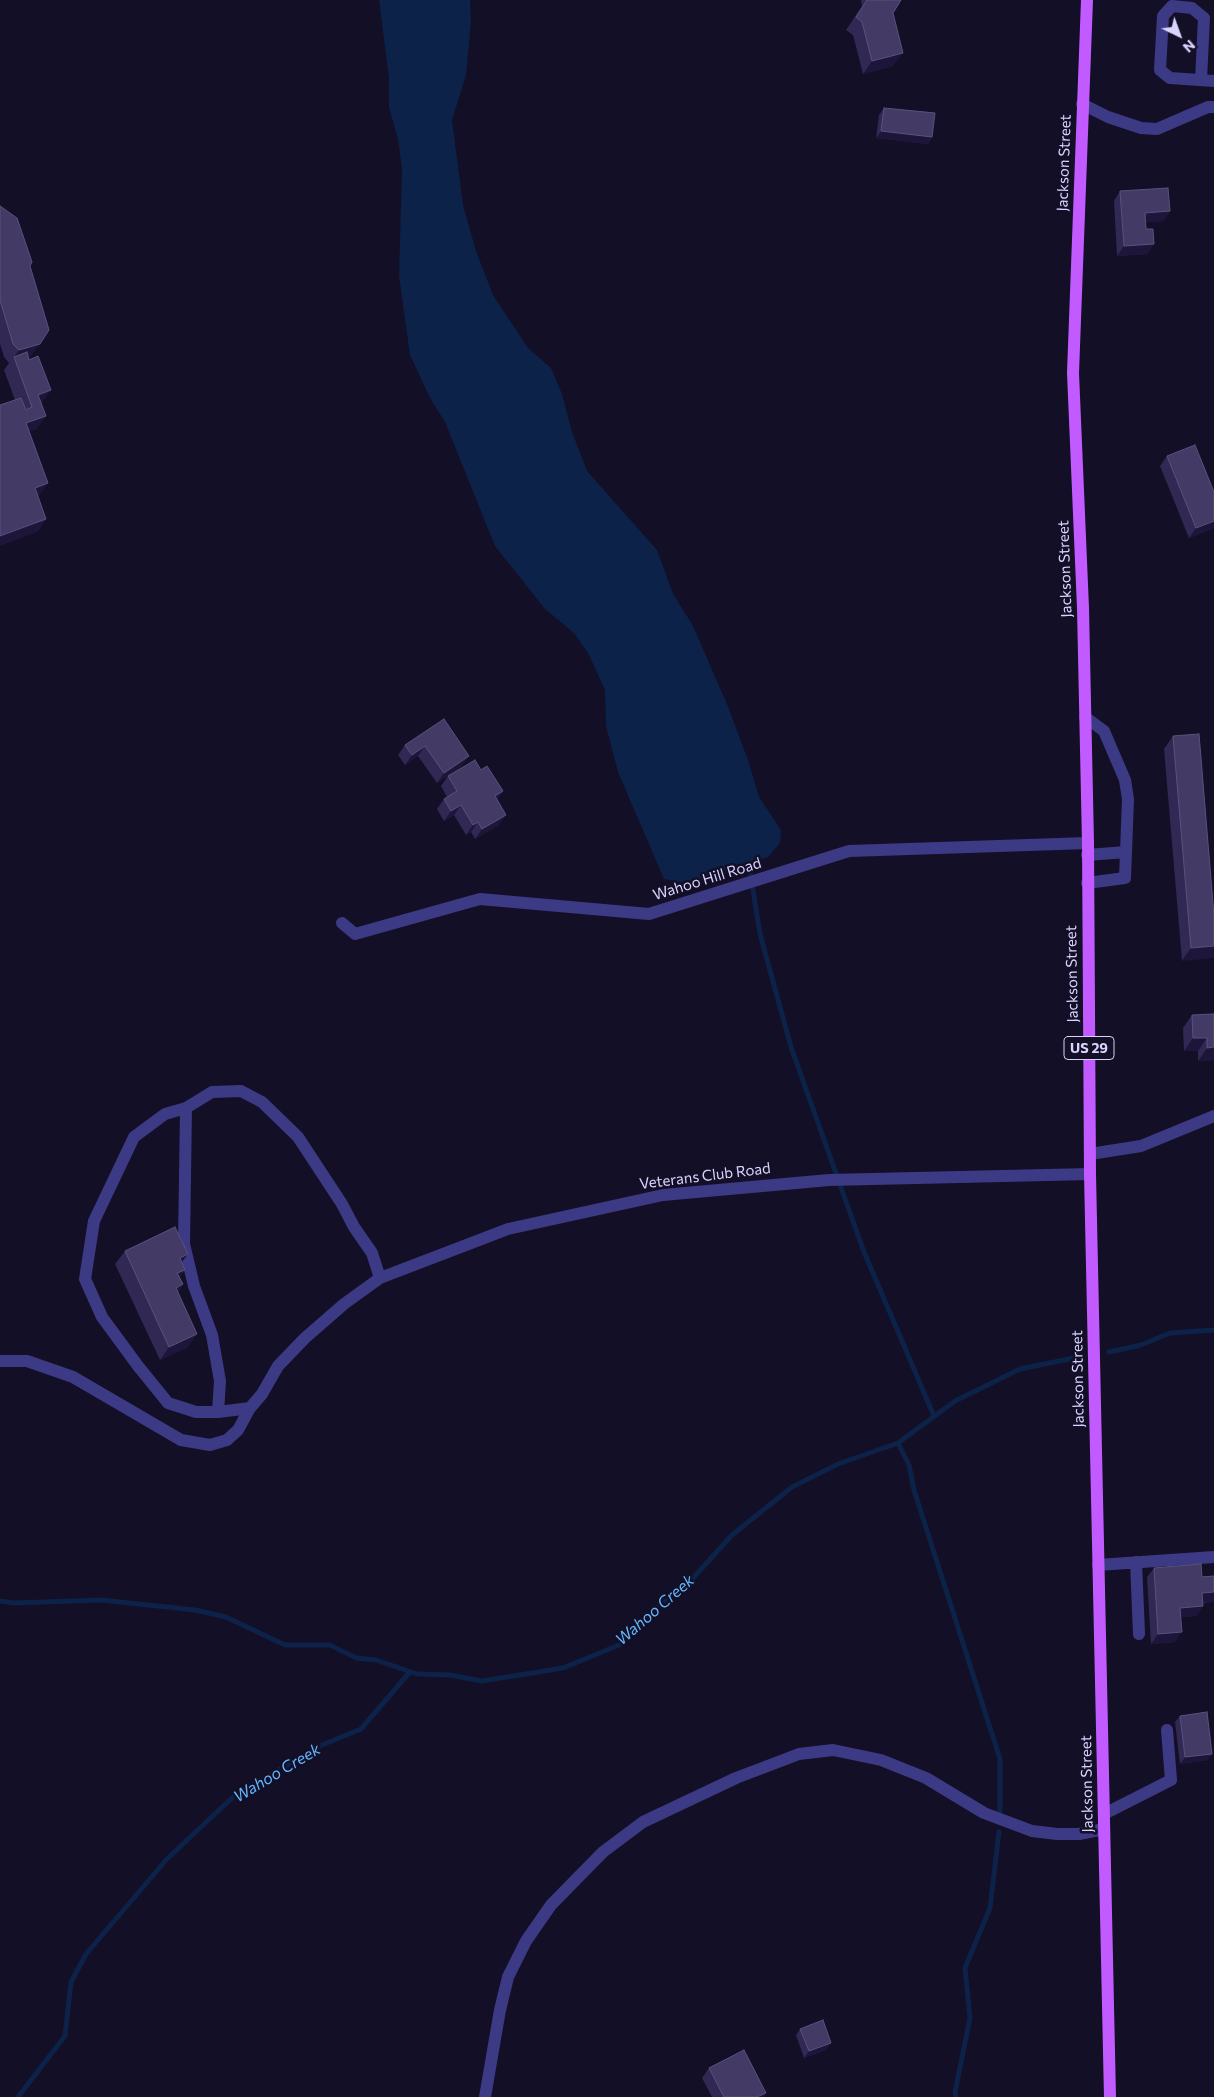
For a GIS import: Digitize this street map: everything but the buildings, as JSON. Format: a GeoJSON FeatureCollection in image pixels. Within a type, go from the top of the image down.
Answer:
{"type":"FeatureCollection","features":[{"type":"Feature","properties":{"kind":"main road","name":"Jackson Street"},"geometry":{"type":"LineString","coordinates":[[1087,0],[1073,373],[1086,717],[1090,1174],[1110,2097]]}},
{"type":"Feature","properties":{"kind":"lane"},"geometry":{"type":"LineString","coordinates":[[1172,6],[1192,8],[1204,18],[1208,80],[1170,78],[1160,70],[1163,16],[1172,6]]}},
{"type":"Feature","properties":{"kind":"lane"},"geometry":{"type":"LineString","coordinates":[[1082,104],[1108,117],[1141,128],[1157,129],[1208,107],[1214,107]]}},
{"type":"Feature","properties":{"kind":"lane"},"geometry":{"type":"LineString","coordinates":[[1086,717],[1104,731],[1125,780],[1128,799],[1125,878],[1087,883]]}},
{"type":"Feature","properties":{"kind":"lane"},"geometry":{"type":"LineString","coordinates":[[1088,849],[1126,852]]}},
{"type":"Feature","properties":{"kind":"lane","name":"Wahoo Hill Road"},"geometry":{"type":"LineString","coordinates":[[342,923],[355,934],[480,899],[649,914],[849,852],[1088,849]]}},
{"type":"Feature","properties":{"kind":"lane"},"geometry":{"type":"LineString","coordinates":[[250,1408],[218,1412],[196,1412],[168,1403],[102,1317],[85,1278],[94,1221],[134,1137],[165,1114],[186,1108],[212,1092],[241,1091],[262,1102],[298,1137],[342,1204],[354,1227],[372,1252],[380,1278]]}},
{"type":"Feature","properties":{"kind":"lane"},"geometry":{"type":"LineString","coordinates":[[186,1108],[184,1244],[194,1286],[212,1335],[220,1381],[218,1412]]}},
{"type":"Feature","properties":{"kind":"lane"},"geometry":{"type":"LineString","coordinates":[[1090,1154],[1141,1146],[1214,1116]]}},
{"type":"Feature","properties":{"kind":"lane","name":"Veterans Club Road"},"geometry":{"type":"LineString","coordinates":[[0,1362],[27,1361],[73,1377],[180,1440],[210,1445],[227,1440],[238,1430],[278,1366],[305,1338],[344,1304],[380,1278],[508,1229],[663,1195],[829,1180],[1090,1174]]}},
{"type":"Feature","properties":{"kind":"lane"},"geometry":{"type":"LineString","coordinates":[[1098,1565],[1214,1557]]}},
{"type":"Feature","properties":{"kind":"lane"},"geometry":{"type":"LineString","coordinates":[[1136,1562],[1139,1634]]}},
{"type":"Feature","properties":{"kind":"lane"},"geometry":{"type":"LineString","coordinates":[[1104,1814],[1171,1780],[1167,1730]]}},
{"type":"Feature","properties":{"kind":"lane"},"geometry":{"type":"LineString","coordinates":[[486,2097],[500,2010],[508,1977],[526,1941],[552,1905],[603,1852],[643,1822],[736,1778],[799,1754],[833,1750],[881,1760],[926,1778],[984,1813],[1032,1831],[1079,1834],[1104,1829]]}},
{"type":"Feature","properties":{"kind":"water"},"geometry":{"type":"Polygon","coordinates":[[[379,0],[470,0],[471,22],[466,75],[452,120],[463,205],[476,251],[493,295],[528,348],[551,368],[562,394],[572,432],[587,471],[657,550],[673,594],[692,624],[727,704],[748,760],[759,797],[781,830],[780,843],[768,857],[714,878],[691,884],[664,879],[618,772],[606,726],[605,690],[588,653],[574,633],[545,609],[495,546],[445,422],[430,398],[410,355],[399,276],[402,169],[398,139],[389,107],[389,78],[379,0]]]}},
{"type":"Feature","properties":{"kind":"waterway"},"geometry":{"type":"LineString","coordinates":[[749,865],[760,934],[791,1047],[864,1252],[934,1416]]}},
{"type":"Feature","properties":{"kind":"waterway","name":"Wahoo Creek"},"geometry":{"type":"LineString","coordinates":[[1109,1352],[1141,1345],[1170,1333],[1214,1330]]}},
{"type":"Feature","properties":{"kind":"waterway","name":"Wahoo Creek"},"geometry":{"type":"LineString","coordinates":[[0,1601],[14,1603],[101,1600],[195,1610],[226,1617],[285,1645],[330,1645],[356,1658],[376,1660],[417,1674],[450,1675],[482,1681],[563,1668],[619,1645],[658,1607],[685,1587],[732,1535],[792,1487],[838,1464],[898,1443],[955,1401],[1020,1369],[1079,1357]]}},
{"type":"Feature","properties":{"kind":"waterway"},"geometry":{"type":"LineString","coordinates":[[898,1443],[909,1465],[914,1490],[1000,1759],[1000,1813]]}},
{"type":"Feature","properties":{"kind":"waterway","name":"Wahoo Creek"},"geometry":{"type":"LineString","coordinates":[[18,2097],[65,2036],[71,1982],[86,1954],[167,1859],[234,1796],[322,1745],[361,1729],[409,1673]]}},
{"type":"Feature","properties":{"kind":"waterway"},"geometry":{"type":"LineString","coordinates":[[956,2097],[955,2092],[970,2018],[965,1968],[990,1908],[999,1832]]}}]}
